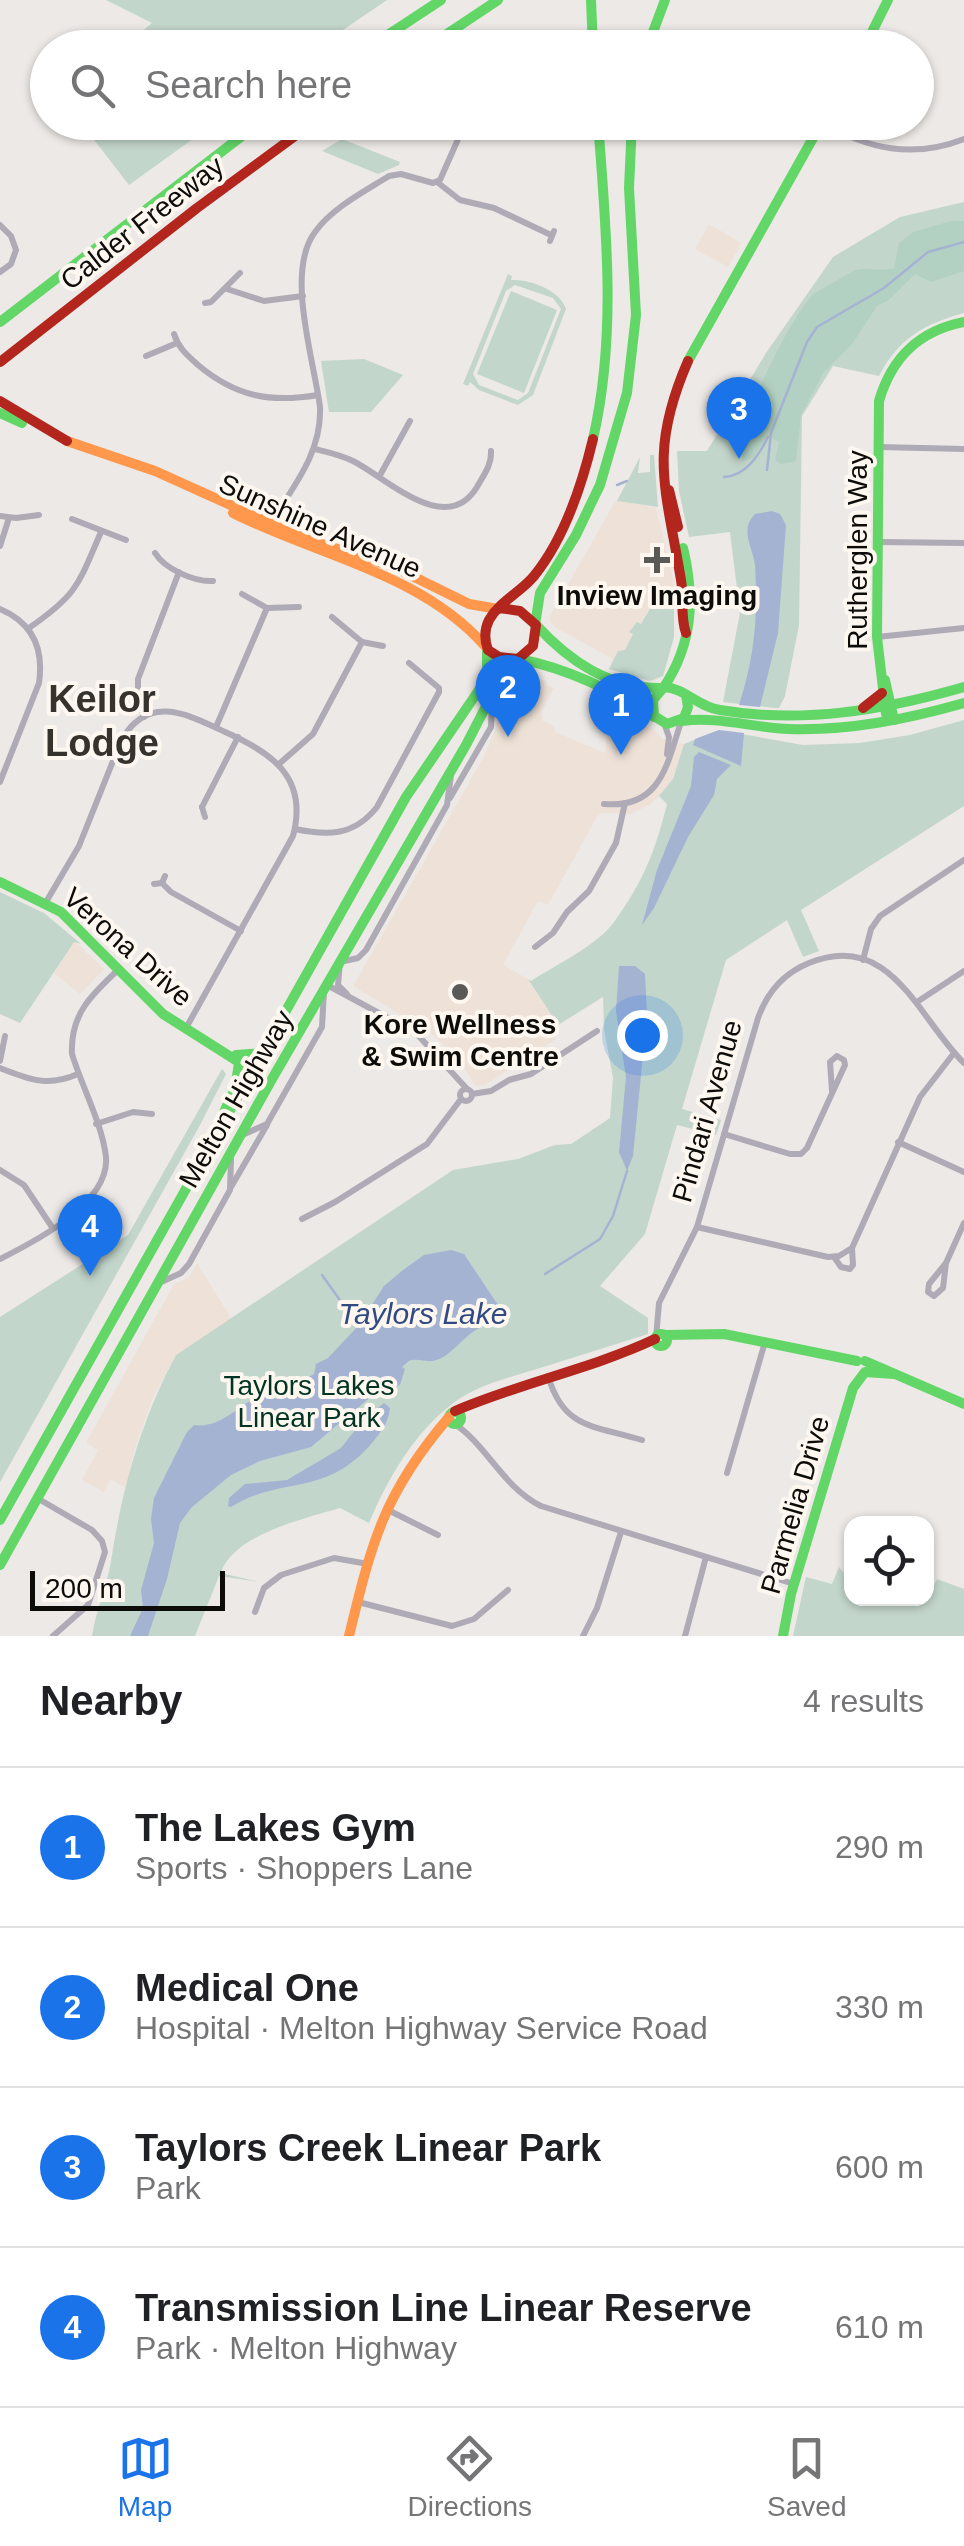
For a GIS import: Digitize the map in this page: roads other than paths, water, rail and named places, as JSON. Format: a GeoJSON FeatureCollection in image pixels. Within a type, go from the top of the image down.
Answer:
{"type":"FeatureCollection","features":[{"type":"Feature","properties":{"kind":"main road"},"geometry":{"type":"LineString","coordinates":[[395,30],[440,0]]}},
{"type":"Feature","properties":{"kind":"main road"},"geometry":{"type":"LineString","coordinates":[[453,30],[498,0]]}},
{"type":"Feature","properties":{"kind":"main road"},"geometry":{"type":"LineString","coordinates":[[590,0],[592,30]]}},
{"type":"Feature","properties":{"kind":"main road"},"geometry":{"type":"LineString","coordinates":[[654,30],[665,0]]}},
{"type":"Feature","properties":{"kind":"main road"},"geometry":{"type":"LineString","coordinates":[[871,30],[888,0]]}},
{"type":"Feature","properties":{"kind":"main road","name":"Calder Freeway"},"geometry":{"type":"LineString","coordinates":[[0,322],[237,140]]}},
{"type":"Feature","properties":{"kind":"main road","name":"Calder Freeway"},"geometry":{"type":"LineString","coordinates":[[0,365],[290,140]]}},
{"type":"Feature","properties":{"kind":"main road"},"geometry":{"type":"LineString","coordinates":[[599,140],[610,306],[602,404],[587,464],[558,537],[533,578],[486,622],[487,648],[500,658],[546,663],[635,703],[659,720],[858,711],[964,687]]}},
{"type":"Feature","properties":{"kind":"main road"},"geometry":{"type":"LineString","coordinates":[[518,659],[533,646],[540,592],[590,507],[624,405],[636,315],[629,188],[631,140]]}},
{"type":"Feature","properties":{"kind":"main road"},"geometry":{"type":"LineString","coordinates":[[659,720],[652,704],[678,668],[692,622],[664,439],[673,394],[692,350],[810,140]]}},
{"type":"Feature","properties":{"kind":"main road","name":"Rutherglen Way"},"geometry":{"type":"LineString","coordinates":[[891,721],[877,637],[880,394],[901,354],[926,333],[964,323]]}},
{"type":"Feature","properties":{"kind":"main road"},"geometry":{"type":"LineString","coordinates":[[0,401],[67,442]]}},
{"type":"Feature","properties":{"kind":"main road"},"geometry":{"type":"LineString","coordinates":[[0,413],[67,442]]}},
{"type":"Feature","properties":{"kind":"main road","name":"Sunshine Avenue"},"geometry":{"type":"LineString","coordinates":[[67,442],[182,482],[268,526],[390,578],[457,616],[487,648]]}},
{"type":"Feature","properties":{"kind":"main road","name":"Sunshine Avenue"},"geometry":{"type":"LineString","coordinates":[[268,526],[394,568],[469,604],[499,609]]}},
{"type":"Feature","properties":{"kind":"main road"},"geometry":{"type":"LineString","coordinates":[[499,609],[520,610],[562,653],[585,668],[638,687],[677,687],[701,704],[751,726],[826,728],[891,721],[964,703]]}},
{"type":"Feature","properties":{"kind":"main road","name":"Melton Highway"},"geometry":{"type":"LineString","coordinates":[[0,1520],[413,786],[479,690],[488,671],[487,648]]}},
{"type":"Feature","properties":{"kind":"main road","name":"Melton Highway"},"geometry":{"type":"LineString","coordinates":[[0,1565],[501,678],[518,659]]}},
{"type":"Feature","properties":{"kind":"main road"},"geometry":{"type":"LineString","coordinates":[[678,668],[688,710],[681,721]]}},
{"type":"Feature","properties":{"kind":"main road","name":"Rutherglen Way"},"geometry":{"type":"LineString","coordinates":[[881,668],[882,693],[888,706]]}},
{"type":"Feature","properties":{"kind":"main road"},"geometry":{"type":"LineString","coordinates":[[858,711],[882,693]]}},
{"type":"Feature","properties":{"kind":"main road","name":"Verona Drive"},"geometry":{"type":"LineString","coordinates":[[0,882],[46,902],[72,922],[155,1008],[272,1080]]}},
{"type":"Feature","properties":{"kind":"main road"},"geometry":{"type":"LineString","coordinates":[[214,1140],[234,1089],[237,1059],[262,1053]]}},
{"type":"Feature","properties":{"kind":"main road"},"geometry":{"type":"LineString","coordinates":[[348,1636],[386,1509],[406,1473],[438,1432],[474,1403],[661,1339],[724,1334],[894,1374],[963,1403]]}},
{"type":"Feature","properties":{"kind":"main road","name":"Parmelia Drive"},"geometry":{"type":"LineString","coordinates":[[783,1636],[794,1584],[860,1368]]}},
{"type":"Feature","properties":{"kind":"main road"},"geometry":{"type":"LineString","coordinates":[[18,1488],[37,1498]]}},
{"type":"Feature","properties":{"kind":"street"},"geometry":{"type":"LineString","coordinates":[[856,140],[886,149],[923,150],[964,138]]}},
{"type":"Feature","properties":{"kind":"street"},"geometry":{"type":"LineString","coordinates":[[268,526],[315,449],[320,426],[303,296],[302,258],[313,234],[324,220],[389,176],[401,174],[437,182],[459,140]]}},
{"type":"Feature","properties":{"kind":"street"},"geometry":{"type":"LineString","coordinates":[[437,182],[460,200],[494,208],[552,236]]}},
{"type":"Feature","properties":{"kind":"street"},"geometry":{"type":"LineString","coordinates":[[0,270],[11,264],[14,253],[14,242],[1,226]]}},
{"type":"Feature","properties":{"kind":"street"},"geometry":{"type":"LineString","coordinates":[[204,303],[227,289],[240,273]]}},
{"type":"Feature","properties":{"kind":"street"},"geometry":{"type":"LineString","coordinates":[[227,289],[264,301],[303,296]]}},
{"type":"Feature","properties":{"kind":"street"},"geometry":{"type":"LineString","coordinates":[[174,334],[177,343],[214,378],[239,392],[271,400],[318,395]]}},
{"type":"Feature","properties":{"kind":"street"},"geometry":{"type":"LineString","coordinates":[[146,356],[177,343]]}},
{"type":"Feature","properties":{"kind":"street"},"geometry":{"type":"LineString","coordinates":[[379,477],[410,432],[410,421]]}},
{"type":"Feature","properties":{"kind":"street"},"geometry":{"type":"LineString","coordinates":[[878,447],[964,450]]}},
{"type":"Feature","properties":{"kind":"street"},"geometry":{"type":"LineString","coordinates":[[315,449],[346,458],[427,505],[447,508],[470,498],[492,461],[491,451]]}},
{"type":"Feature","properties":{"kind":"street"},"geometry":{"type":"LineString","coordinates":[[492,461],[501,461]]}},
{"type":"Feature","properties":{"kind":"street"},"geometry":{"type":"LineString","coordinates":[[0,516],[39,515]]}},
{"type":"Feature","properties":{"kind":"street"},"geometry":{"type":"LineString","coordinates":[[0,546],[9,518]]}},
{"type":"Feature","properties":{"kind":"street"},"geometry":{"type":"LineString","coordinates":[[72,519],[126,540]]}},
{"type":"Feature","properties":{"kind":"street"},"geometry":{"type":"LineString","coordinates":[[28,628],[61,606],[76,590],[101,532]]}},
{"type":"Feature","properties":{"kind":"street"},"geometry":{"type":"LineString","coordinates":[[878,542],[964,543]]}},
{"type":"Feature","properties":{"kind":"street"},"geometry":{"type":"LineString","coordinates":[[155,553],[159,560],[179,572],[205,582],[213,581]]}},
{"type":"Feature","properties":{"kind":"street"},"geometry":{"type":"LineString","coordinates":[[144,717],[138,679],[179,572]]}},
{"type":"Feature","properties":{"kind":"street"},"geometry":{"type":"LineString","coordinates":[[242,594],[267,608],[299,608]]}},
{"type":"Feature","properties":{"kind":"street"},"geometry":{"type":"LineString","coordinates":[[216,727],[267,608]]}},
{"type":"Feature","properties":{"kind":"street"},"geometry":{"type":"LineString","coordinates":[[0,609],[28,628],[40,649],[39,683],[0,782]]}},
{"type":"Feature","properties":{"kind":"street"},"geometry":{"type":"LineString","coordinates":[[332,617],[362,642],[382,646]]}},
{"type":"Feature","properties":{"kind":"street"},"geometry":{"type":"LineString","coordinates":[[877,637],[964,628]]}},
{"type":"Feature","properties":{"kind":"street"},"geometry":{"type":"LineString","coordinates":[[279,764],[313,734],[362,642]]}},
{"type":"Feature","properties":{"kind":"street"},"geometry":{"type":"LineString","coordinates":[[294,829],[341,832],[364,821],[376,807],[439,692],[408,664]]}},
{"type":"Feature","properties":{"kind":"street"},"geometry":{"type":"LineString","coordinates":[[347,994],[338,985],[340,962],[364,953],[491,727],[491,696]]}},
{"type":"Feature","properties":{"kind":"street"},"geometry":{"type":"LineString","coordinates":[[46,902],[79,846],[121,742],[144,717],[176,711],[238,737],[279,764],[294,792],[294,829],[286,851],[186,1030]]}},
{"type":"Feature","properties":{"kind":"street"},"geometry":{"type":"LineString","coordinates":[[659,720],[669,737],[665,770]]}},
{"type":"Feature","properties":{"kind":"street"},"geometry":{"type":"LineString","coordinates":[[604,804],[622,804],[647,794],[665,770],[681,721]]}},
{"type":"Feature","properties":{"kind":"street"},"geometry":{"type":"LineString","coordinates":[[206,816],[198,807],[238,737]]}},
{"type":"Feature","properties":{"kind":"street"},"geometry":{"type":"LineString","coordinates":[[450,799],[452,769]]}},
{"type":"Feature","properties":{"kind":"street"},"geometry":{"type":"LineString","coordinates":[[536,946],[589,892],[613,850],[622,822],[622,804]]}},
{"type":"Feature","properties":{"kind":"street"},"geometry":{"type":"LineString","coordinates":[[964,860],[880,916],[872,926],[862,960],[889,972],[964,1063]]}},
{"type":"Feature","properties":{"kind":"street"},"geometry":{"type":"LineString","coordinates":[[160,881],[171,892],[241,931]]}},
{"type":"Feature","properties":{"kind":"street","name":"Pindari Avenue"},"geometry":{"type":"LineString","coordinates":[[661,1339],[658,1308],[698,1224],[758,1018],[776,986],[796,969],[816,960],[838,957],[862,960]]}},
{"type":"Feature","properties":{"kind":"street"},"geometry":{"type":"LineString","coordinates":[[0,1258],[85,1205],[100,1186],[106,1158],[72,1054],[74,1024],[88,1000],[118,970]]}},
{"type":"Feature","properties":{"kind":"street"},"geometry":{"type":"LineString","coordinates":[[917,1002],[964,971]]}},
{"type":"Feature","properties":{"kind":"street"},"geometry":{"type":"LineString","coordinates":[[158,1284],[185,1270],[268,1124],[322,1027],[325,988],[347,994],[416,1033],[465,1094]]}},
{"type":"Feature","properties":{"kind":"street"},"geometry":{"type":"LineString","coordinates":[[465,1094],[492,1091],[509,1080],[531,1074],[597,1031]]}},
{"type":"Feature","properties":{"kind":"street"},"geometry":{"type":"LineString","coordinates":[[5,1036],[0,1065],[43,1083],[59,1082],[78,1074]]}},
{"type":"Feature","properties":{"kind":"street"},"geometry":{"type":"LineString","coordinates":[[698,1224],[834,1258],[850,1270],[852,1248],[920,1097],[956,1055]]}},
{"type":"Feature","properties":{"kind":"street"},"geometry":{"type":"LineString","coordinates":[[724,1134],[801,1154],[808,1148],[845,1065],[837,1056],[830,1062],[832,1091]]}},
{"type":"Feature","properties":{"kind":"street"},"geometry":{"type":"LineString","coordinates":[[302,1219],[425,1145],[454,1114],[465,1094]]}},
{"type":"Feature","properties":{"kind":"street"},"geometry":{"type":"LineString","coordinates":[[96,1124],[133,1112],[152,1114]]}},
{"type":"Feature","properties":{"kind":"street"},"geometry":{"type":"LineString","coordinates":[[240,1136],[268,1124]]}},
{"type":"Feature","properties":{"kind":"street"},"geometry":{"type":"LineString","coordinates":[[898,1142],[964,1172]]}},
{"type":"Feature","properties":{"kind":"street"},"geometry":{"type":"LineString","coordinates":[[231,1152],[231,1187]]}},
{"type":"Feature","properties":{"kind":"street"},"geometry":{"type":"LineString","coordinates":[[0,1170],[24,1184],[52,1227]]}},
{"type":"Feature","properties":{"kind":"street"},"geometry":{"type":"LineString","coordinates":[[946,1264],[929,1284],[928,1292],[934,1296],[942,1292],[946,1264],[964,1224]]}},
{"type":"Feature","properties":{"kind":"street"},"geometry":{"type":"LineString","coordinates":[[834,1258],[852,1248]]}},
{"type":"Feature","properties":{"kind":"street"},"geometry":{"type":"LineString","coordinates":[[727,1473],[765,1342]]}},
{"type":"Feature","properties":{"kind":"street"},"geometry":{"type":"LineString","coordinates":[[548,1376],[554,1398],[570,1417],[642,1440]]}},
{"type":"Feature","properties":{"kind":"street"},"geometry":{"type":"LineString","coordinates":[[456,1419],[511,1487],[531,1501],[794,1584]]}},
{"type":"Feature","properties":{"kind":"street"},"geometry":{"type":"LineString","coordinates":[[37,1498],[92,1530],[99,1536],[104,1552],[88,1604],[53,1636]]}},
{"type":"Feature","properties":{"kind":"street"},"geometry":{"type":"LineString","coordinates":[[386,1509],[438,1536]]}},
{"type":"Feature","properties":{"kind":"street"},"geometry":{"type":"LineString","coordinates":[[582,1636],[598,1608],[621,1532]]}},
{"type":"Feature","properties":{"kind":"street"},"geometry":{"type":"LineString","coordinates":[[256,1612],[264,1588],[281,1575],[334,1558],[368,1564]]}},
{"type":"Feature","properties":{"kind":"street"},"geometry":{"type":"LineString","coordinates":[[685,1636],[706,1558]]}},
{"type":"Feature","properties":{"kind":"street"},"geometry":{"type":"LineString","coordinates":[[358,1602],[452,1626],[474,1619],[508,1590]]}},
{"type":"Feature","properties":{"kind":"water"},"geometry":{"type":"Polygon","coordinates":[[[755,514],[780,514],[786,525],[778,633],[760,707],[739,705],[749,669],[755,619],[755,565],[748,526],[755,514]]]}},
{"type":"Feature","properties":{"kind":"water"},"geometry":{"type":"Polygon","coordinates":[[[719,730],[744,733],[741,766],[693,745],[695,739],[719,730]]]}},
{"type":"Feature","properties":{"kind":"water"},"geometry":{"type":"Polygon","coordinates":[[[699,752],[731,765],[717,779],[714,795],[642,925],[657,870],[691,786],[694,757],[699,752]]]}},
{"type":"Feature","properties":{"kind":"water"},"geometry":{"type":"Polygon","coordinates":[[[619,966],[635,966],[645,974],[647,1015],[633,1156],[627,1171],[619,1152],[626,1077],[616,1011],[619,966]]]}},
{"type":"Feature","properties":{"kind":"water","name":"Taylors Lake"},"geometry":{"type":"Polygon","coordinates":[[[451,1250],[464,1254],[504,1314],[504,1323],[481,1327],[441,1358],[409,1361],[402,1367],[405,1369],[400,1385],[385,1385],[311,1447],[260,1461],[231,1475],[192,1507],[180,1523],[148,1636],[130,1636],[143,1608],[141,1590],[154,1543],[154,1498],[187,1432],[194,1425],[213,1423],[255,1398],[314,1374],[316,1364],[328,1358],[359,1325],[384,1286],[424,1255],[451,1250]]]}},
{"type":"Feature","properties":{"kind":"water"},"geometry":{"type":"Polygon","coordinates":[[[384,1403],[390,1408],[381,1431],[355,1460],[337,1472],[228,1506],[229,1498],[245,1484],[287,1480],[341,1448],[355,1430],[366,1427],[373,1412],[384,1403]]]}},
{"type":"Feature","properties":{"kind":"waterway"},"geometry":{"type":"LineString","coordinates":[[767,470],[771,433],[807,342],[817,327],[884,288],[928,252],[964,242]]}},
{"type":"Feature","properties":{"kind":"waterway"},"geometry":{"type":"LineString","coordinates":[[724,477],[745,469],[768,437]]}},
{"type":"Feature","properties":{"kind":"waterway"},"geometry":{"type":"LineString","coordinates":[[617,485],[627,481]]}},
{"type":"Feature","properties":{"kind":"waterway"},"geometry":{"type":"LineString","coordinates":[[545,1274],[600,1239],[613,1216],[627,1171]]}},
{"type":"Feature","properties":{"kind":"waterway"},"geometry":{"type":"LineString","coordinates":[[322,1275],[342,1303]]}},
{"type":"Feature","properties":{"kind":"waterway"},"geometry":{"type":"LineString","coordinates":[[345,1307],[358,1325]]}},
{"type":"Feature","properties":{"kind":"place","name":"Taylors Creek Linear Park"},"geometry":{"type":"Point","coordinates":[739,459]}},
{"type":"Feature","properties":{"kind":"place","name":"Inview Imaging"},"geometry":{"type":"Point","coordinates":[657,560]}},
{"type":"Feature","properties":{"kind":"place","name":"Medical One"},"geometry":{"type":"Point","coordinates":[508,737]}},
{"type":"Feature","properties":{"kind":"place","name":"The Lakes Gym"},"geometry":{"type":"Point","coordinates":[621,755]}},
{"type":"Feature","properties":{"kind":"place","name":"Kore Wellness & Swim Centre"},"geometry":{"type":"Point","coordinates":[460,992]}},
{"type":"Feature","properties":{"kind":"place","name":"Transmission Line Linear Reserve"},"geometry":{"type":"Point","coordinates":[90,1276]}},
{"type":"Feature","properties":{"kind":"district","name":"Keilor Lodge"},"geometry":{"type":"Point","coordinates":[102,721]}},
{"type":"Feature","properties":{"kind":"park label","name":"Taylors Lakes Linear Park"},"geometry":{"type":"Point","coordinates":[309,1401]}}]}
